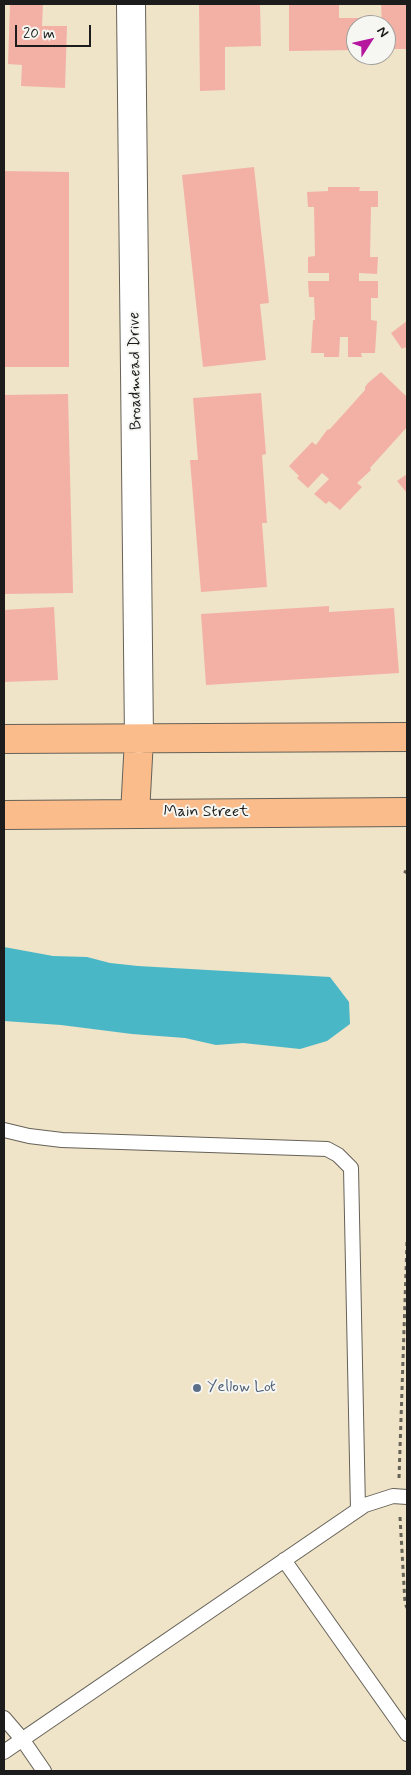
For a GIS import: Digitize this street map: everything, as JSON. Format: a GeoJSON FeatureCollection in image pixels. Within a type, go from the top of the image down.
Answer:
{"type":"FeatureCollection","features":[{"type":"Feature","properties":{"kind":"main road"},"geometry":{"type":"LineString","coordinates":[[4,739],[407,737]]}},
{"type":"Feature","properties":{"kind":"main road"},"geometry":{"type":"LineString","coordinates":[[135,814],[139,739]]}},
{"type":"Feature","properties":{"kind":"main road","name":"Main Street"},"geometry":{"type":"LineString","coordinates":[[4,815],[407,812]]}},
{"type":"Feature","properties":{"kind":"street","name":"Broadmead Drive"},"geometry":{"type":"LineString","coordinates":[[131,4],[139,739]]}},
{"type":"Feature","properties":{"kind":"lane"},"geometry":{"type":"LineString","coordinates":[[4,1130],[29,1136],[62,1140],[327,1149],[351,1168],[358,1510]]}},
{"type":"Feature","properties":{"kind":"lane"},"geometry":{"type":"LineString","coordinates":[[4,1752],[365,1505],[392,1496],[403,1496]]}},
{"type":"Feature","properties":{"kind":"lane"},"geometry":{"type":"LineString","coordinates":[[284,1560],[407,1734]]}},
{"type":"Feature","properties":{"kind":"lane"},"geometry":{"type":"LineString","coordinates":[[4,1718],[22,1739],[44,1771]]}},
{"type":"Feature","properties":{"kind":"path"},"geometry":{"type":"LineString","coordinates":[[407,1242],[403,1496],[404,1603],[407,1608]]}},
{"type":"Feature","properties":{"kind":"water"},"geometry":{"type":"Polygon","coordinates":[[[4,947],[53,956],[87,957],[110,963],[138,966],[330,977],[349,1002],[350,1024],[327,1041],[300,1049],[243,1043],[216,1045],[185,1038],[4,1021],[4,947]]]}},
{"type":"Feature","properties":{"kind":"building"},"geometry":{"type":"Polygon","coordinates":[[[10,4],[43,4],[42,26],[67,26],[65,88],[21,86],[22,65],[8,64],[10,4]]]}},
{"type":"Feature","properties":{"kind":"building"},"geometry":{"type":"Polygon","coordinates":[[[199,4],[260,4],[261,46],[225,47],[225,90],[200,91],[199,4]]]}},
{"type":"Feature","properties":{"kind":"building"},"geometry":{"type":"Polygon","coordinates":[[[289,4],[339,4],[339,18],[346,18],[346,50],[289,51],[289,4]]]}},
{"type":"Feature","properties":{"kind":"building"},"geometry":{"type":"Polygon","coordinates":[[[381,4],[407,4],[407,49],[396,49],[396,15],[382,15],[381,4]]]}},
{"type":"Feature","properties":{"kind":"building"},"geometry":{"type":"Polygon","coordinates":[[[254,167],[269,303],[260,304],[266,360],[203,367],[182,175],[254,167]]]}},
{"type":"Feature","properties":{"kind":"building"},"geometry":{"type":"Polygon","coordinates":[[[4,171],[69,172],[69,367],[4,367],[4,171]]]}},
{"type":"Feature","properties":{"kind":"building"},"geometry":{"type":"Polygon","coordinates":[[[328,187],[360,187],[359,191],[378,191],[378,207],[371,207],[370,257],[378,257],[377,274],[359,273],[359,281],[378,281],[378,298],[371,298],[371,320],[377,321],[375,353],[361,353],[362,357],[348,357],[348,337],[340,337],[339,357],[324,357],[324,353],[311,353],[313,320],[315,320],[314,297],[309,297],[308,281],[329,281],[329,273],[308,273],[308,257],[315,256],[314,207],[308,207],[307,192],[328,191],[328,187]]]}},
{"type":"Feature","properties":{"kind":"building"},"geometry":{"type":"Polygon","coordinates":[[[407,321],[407,351],[405,347],[402,349],[391,333],[407,321]]]}},
{"type":"Feature","properties":{"kind":"building"},"geometry":{"type":"Polygon","coordinates":[[[381,372],[407,397],[407,427],[370,468],[371,470],[357,483],[362,487],[340,510],[329,501],[326,504],[314,494],[329,479],[322,473],[308,488],[297,478],[299,476],[289,466],[312,442],[316,445],[327,430],[365,390],[368,383],[381,372]]]}},
{"type":"Feature","properties":{"kind":"building"},"geometry":{"type":"Polygon","coordinates":[[[261,393],[266,454],[262,455],[267,523],[262,523],[267,587],[201,592],[190,460],[198,460],[193,398],[261,393]]]}},
{"type":"Feature","properties":{"kind":"building"},"geometry":{"type":"Polygon","coordinates":[[[68,394],[73,593],[4,594],[4,395],[68,394]]]}},
{"type":"Feature","properties":{"kind":"building"},"geometry":{"type":"Polygon","coordinates":[[[407,474],[407,493],[397,481],[407,474]]]}},
{"type":"Feature","properties":{"kind":"building"},"geometry":{"type":"Polygon","coordinates":[[[329,606],[329,612],[394,608],[399,673],[206,685],[201,614],[329,606]]]}},
{"type":"Feature","properties":{"kind":"building"},"geometry":{"type":"Polygon","coordinates":[[[54,607],[58,680],[4,682],[4,610],[54,607]]]}},
{"type":"Feature","properties":{"kind":"place","name":"Yellow Lot"},"geometry":{"type":"Point","coordinates":[197,1388]}}]}
